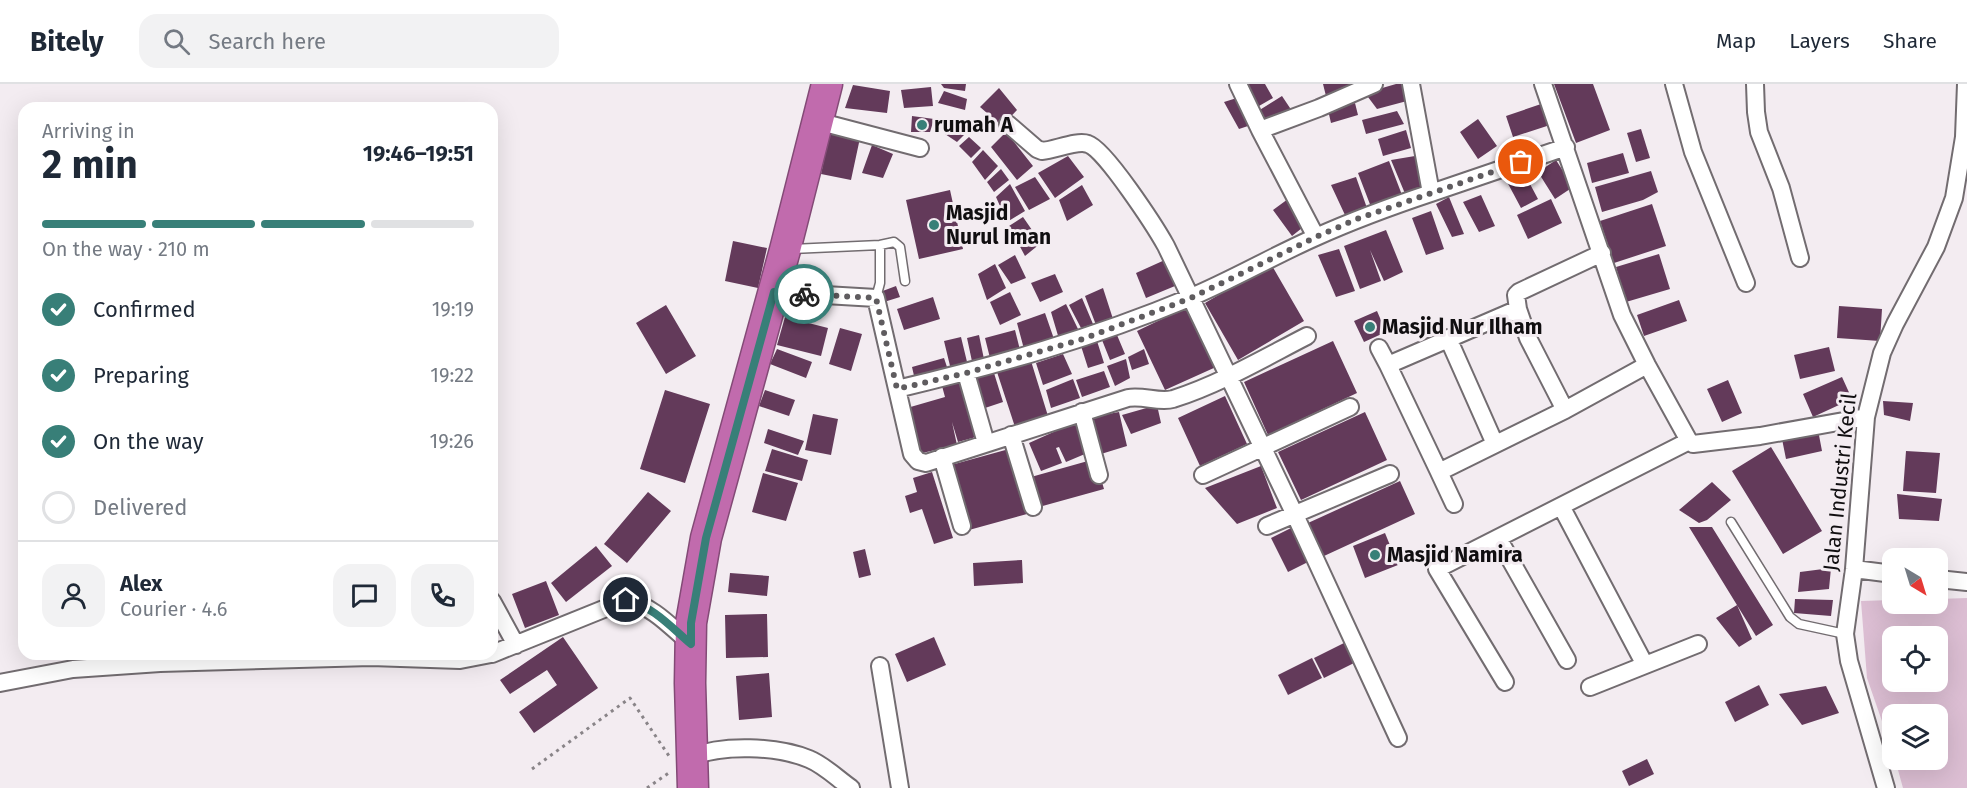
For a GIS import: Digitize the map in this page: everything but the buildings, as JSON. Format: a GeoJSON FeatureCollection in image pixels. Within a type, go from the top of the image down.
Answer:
{"type":"FeatureCollection","features":[{"type":"Feature","properties":{"kind":"highway"},"geometry":{"type":"LineString","coordinates":[[693,788],[681,758],[691,623],[706,538],[774,292],[827,84]]}},
{"type":"Feature","properties":{"kind":"street"},"geometry":{"type":"LineString","coordinates":[[1238,84],[1316,237]]}},
{"type":"Feature","properties":{"kind":"street"},"geometry":{"type":"LineString","coordinates":[[1260,130],[1374,84]]}},
{"type":"Feature","properties":{"kind":"street"},"geometry":{"type":"LineString","coordinates":[[1411,84],[1431,193]]}},
{"type":"Feature","properties":{"kind":"street"},"geometry":{"type":"LineString","coordinates":[[1543,84],[1622,315],[1689,441],[1693,444],[1760,436],[1866,417]]}},
{"type":"Feature","properties":{"kind":"street"},"geometry":{"type":"LineString","coordinates":[[1674,84],[1694,153],[1746,282]]}},
{"type":"Feature","properties":{"kind":"street"},"geometry":{"type":"LineString","coordinates":[[1755,84],[1756,112],[1760,132],[1781,188],[1800,258]]}},
{"type":"Feature","properties":{"kind":"street","name":"Jalan Industri Kecil"},"geometry":{"type":"LineString","coordinates":[[1886,788],[1852,672],[1845,634],[1854,569],[1866,417],[1882,353],[1936,248],[1954,198],[1964,137],[1966,84]]}},
{"type":"Feature","properties":{"kind":"street"},"geometry":{"type":"LineString","coordinates":[[817,121],[920,148]]}},
{"type":"Feature","properties":{"kind":"street"},"geometry":{"type":"LineString","coordinates":[[1008,124],[1042,151],[1086,143],[1096,149],[1149,215],[1263,446],[1398,738]]}},
{"type":"Feature","properties":{"kind":"street"},"geometry":{"type":"LineString","coordinates":[[897,389],[966,373],[1083,339],[1191,298],[1316,237],[1385,208],[1566,147]]}},
{"type":"Feature","properties":{"kind":"street"},"geometry":{"type":"LineString","coordinates":[[1565,410],[1528,338],[1518,309],[1516,294],[1602,253]]}},
{"type":"Feature","properties":{"kind":"street"},"geometry":{"type":"LineString","coordinates":[[774,292],[876,298],[914,456],[918,461],[926,463],[1082,411],[1134,397],[1173,399],[1228,376],[1307,336]]}},
{"type":"Feature","properties":{"kind":"street"},"geometry":{"type":"LineString","coordinates":[[1388,365],[1518,309]]}},
{"type":"Feature","properties":{"kind":"street"},"geometry":{"type":"LineString","coordinates":[[1448,338],[1495,444]]}},
{"type":"Feature","properties":{"kind":"street"},"geometry":{"type":"LineString","coordinates":[[1379,348],[1454,504]]}},
{"type":"Feature","properties":{"kind":"street"},"geometry":{"type":"LineString","coordinates":[[1439,472],[1565,410],[1647,365]]}},
{"type":"Feature","properties":{"kind":"street"},"geometry":{"type":"LineString","coordinates":[[966,373],[986,443]]}},
{"type":"Feature","properties":{"kind":"street"},"geometry":{"type":"LineString","coordinates":[[1203,475],[1350,407]]}},
{"type":"Feature","properties":{"kind":"street"},"geometry":{"type":"LineString","coordinates":[[1082,411],[1099,475]]}},
{"type":"Feature","properties":{"kind":"street"},"geometry":{"type":"LineString","coordinates":[[1011,435],[1033,507]]}},
{"type":"Feature","properties":{"kind":"street"},"geometry":{"type":"LineString","coordinates":[[1505,682],[1437,569],[1689,441]]}},
{"type":"Feature","properties":{"kind":"street"},"geometry":{"type":"LineString","coordinates":[[942,458],[962,526]]}},
{"type":"Feature","properties":{"kind":"street"},"geometry":{"type":"LineString","coordinates":[[1267,526],[1389,474]]}},
{"type":"Feature","properties":{"kind":"street"},"geometry":{"type":"LineString","coordinates":[[1561,506],[1645,665]]}},
{"type":"Feature","properties":{"kind":"street"},"geometry":{"type":"LineString","coordinates":[[1498,538],[1567,660]]}},
{"type":"Feature","properties":{"kind":"street"},"geometry":{"type":"LineString","coordinates":[[1854,569],[1882,573]]}},
{"type":"Feature","properties":{"kind":"street"},"geometry":{"type":"LineString","coordinates":[[1948,580],[1967,582]]}},
{"type":"Feature","properties":{"kind":"street"},"geometry":{"type":"LineString","coordinates":[[498,652],[626,600],[641,604],[655,613],[691,644]]}},
{"type":"Feature","properties":{"kind":"street"},"geometry":{"type":"LineString","coordinates":[[498,612],[516,645]]}},
{"type":"Feature","properties":{"kind":"street"},"geometry":{"type":"LineString","coordinates":[[1590,687],[1698,644]]}},
{"type":"Feature","properties":{"kind":"street"},"geometry":{"type":"LineString","coordinates":[[0,683],[73,669],[160,663],[266,660]]}},
{"type":"Feature","properties":{"kind":"street"},"geometry":{"type":"LineString","coordinates":[[880,666],[900,788]]}},
{"type":"Feature","properties":{"kind":"street"},"geometry":{"type":"LineString","coordinates":[[681,758],[726,750],[776,751],[811,760],[851,788]]}},
{"type":"Feature","properties":{"kind":"lane"},"geometry":{"type":"LineString","coordinates":[[785,250],[880,245],[894,242],[900,247],[905,281]]}},
{"type":"Feature","properties":{"kind":"lane"},"geometry":{"type":"LineString","coordinates":[[876,298],[880,284],[880,245]]}},
{"type":"Feature","properties":{"kind":"lane"},"geometry":{"type":"LineString","coordinates":[[1731,522],[1790,617],[1800,624],[1845,634]]}},
{"type":"Feature","properties":{"kind":"path"},"geometry":{"type":"LineString","coordinates":[[532,769],[630,698],[681,758]]}},
{"type":"Feature","properties":{"kind":"shaded area"},"geometry":{"type":"Polygon","coordinates":[[[1967,598],[1967,788],[1903,788],[1898,770],[1948,770],[1948,704],[1882,704],[1882,721],[1867,678],[1861,601],[1882,600],[1882,614],[1948,614],[1948,599],[1967,598]]]}},
{"type":"Feature","properties":{"kind":"way so far"},"geometry":{"type":"LineString","coordinates":[[804,294],[876,298],[897,389],[966,373],[1083,339],[1191,298],[1357,219],[1521,162]]}},
{"type":"Feature","properties":{"kind":"place","name":"rumah A"},"geometry":{"type":"Point","coordinates":[922,125]}},
{"type":"Feature","properties":{"kind":"place","name":"Masjid Nurul Iman"},"geometry":{"type":"Point","coordinates":[934,225]}},
{"type":"Feature","properties":{"kind":"place","name":"Masjid Nur Ilham"},"geometry":{"type":"Point","coordinates":[1370,327]}},
{"type":"Feature","properties":{"kind":"place","name":"Masjid Namira"},"geometry":{"type":"Point","coordinates":[1375,555]}},
{"type":"Feature","properties":{"kind":"route"},"geometry":{"type":"LineString","coordinates":[[626,600],[641,604],[655,613],[691,644],[691,623],[706,538],[774,292],[804,294]]}}]}
